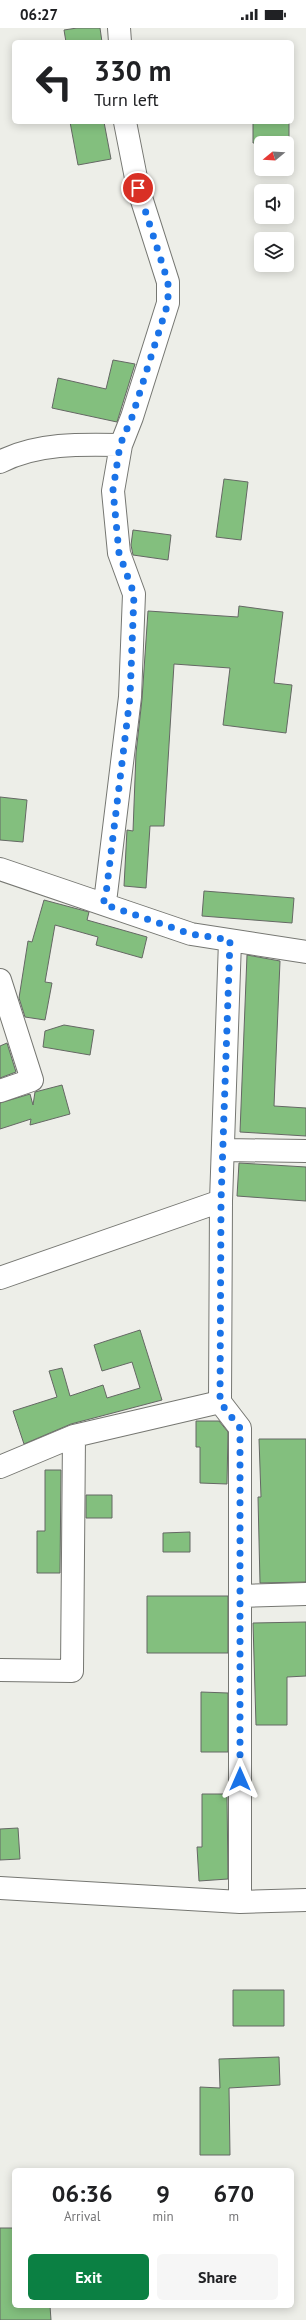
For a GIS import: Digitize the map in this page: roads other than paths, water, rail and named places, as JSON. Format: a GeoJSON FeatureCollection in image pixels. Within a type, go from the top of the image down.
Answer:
{"type":"FeatureCollection","features":[{"type":"Feature","properties":{"kind":"street"},"geometry":{"type":"LineString","coordinates":[[119,28],[120,40]]}},
{"type":"Feature","properties":{"kind":"street"},"geometry":{"type":"LineString","coordinates":[[103,904],[106,894],[130,697],[134,594],[119,553],[113,490],[120,445],[132,417],[168,303],[168,282],[138,188],[125,124]]}},
{"type":"Feature","properties":{"kind":"street"},"geometry":{"type":"LineString","coordinates":[[0,462],[9,457],[43,448],[88,444],[120,445]]}},
{"type":"Feature","properties":{"kind":"street"},"geometry":{"type":"LineString","coordinates":[[0,869],[191,934],[306,952]]}},
{"type":"Feature","properties":{"kind":"street"},"geometry":{"type":"LineString","coordinates":[[230,940],[221,1201],[220,1402],[240,1428],[240,1902]]}},
{"type":"Feature","properties":{"kind":"street"},"geometry":{"type":"LineString","coordinates":[[0,980],[32,1080],[0,1091]]}},
{"type":"Feature","properties":{"kind":"street"},"geometry":{"type":"LineString","coordinates":[[223,1150],[306,1151]]}},
{"type":"Feature","properties":{"kind":"street"},"geometry":{"type":"LineString","coordinates":[[0,1278],[221,1201]]}},
{"type":"Feature","properties":{"kind":"street"},"geometry":{"type":"LineString","coordinates":[[0,1467],[74,1436],[220,1402]]}},
{"type":"Feature","properties":{"kind":"street"},"geometry":{"type":"LineString","coordinates":[[0,1670],[72,1671],[74,1436]]}},
{"type":"Feature","properties":{"kind":"street"},"geometry":{"type":"LineString","coordinates":[[240,1596],[306,1594]]}},
{"type":"Feature","properties":{"kind":"street"},"geometry":{"type":"LineString","coordinates":[[0,1888],[240,1902],[306,1900]]}}]}
